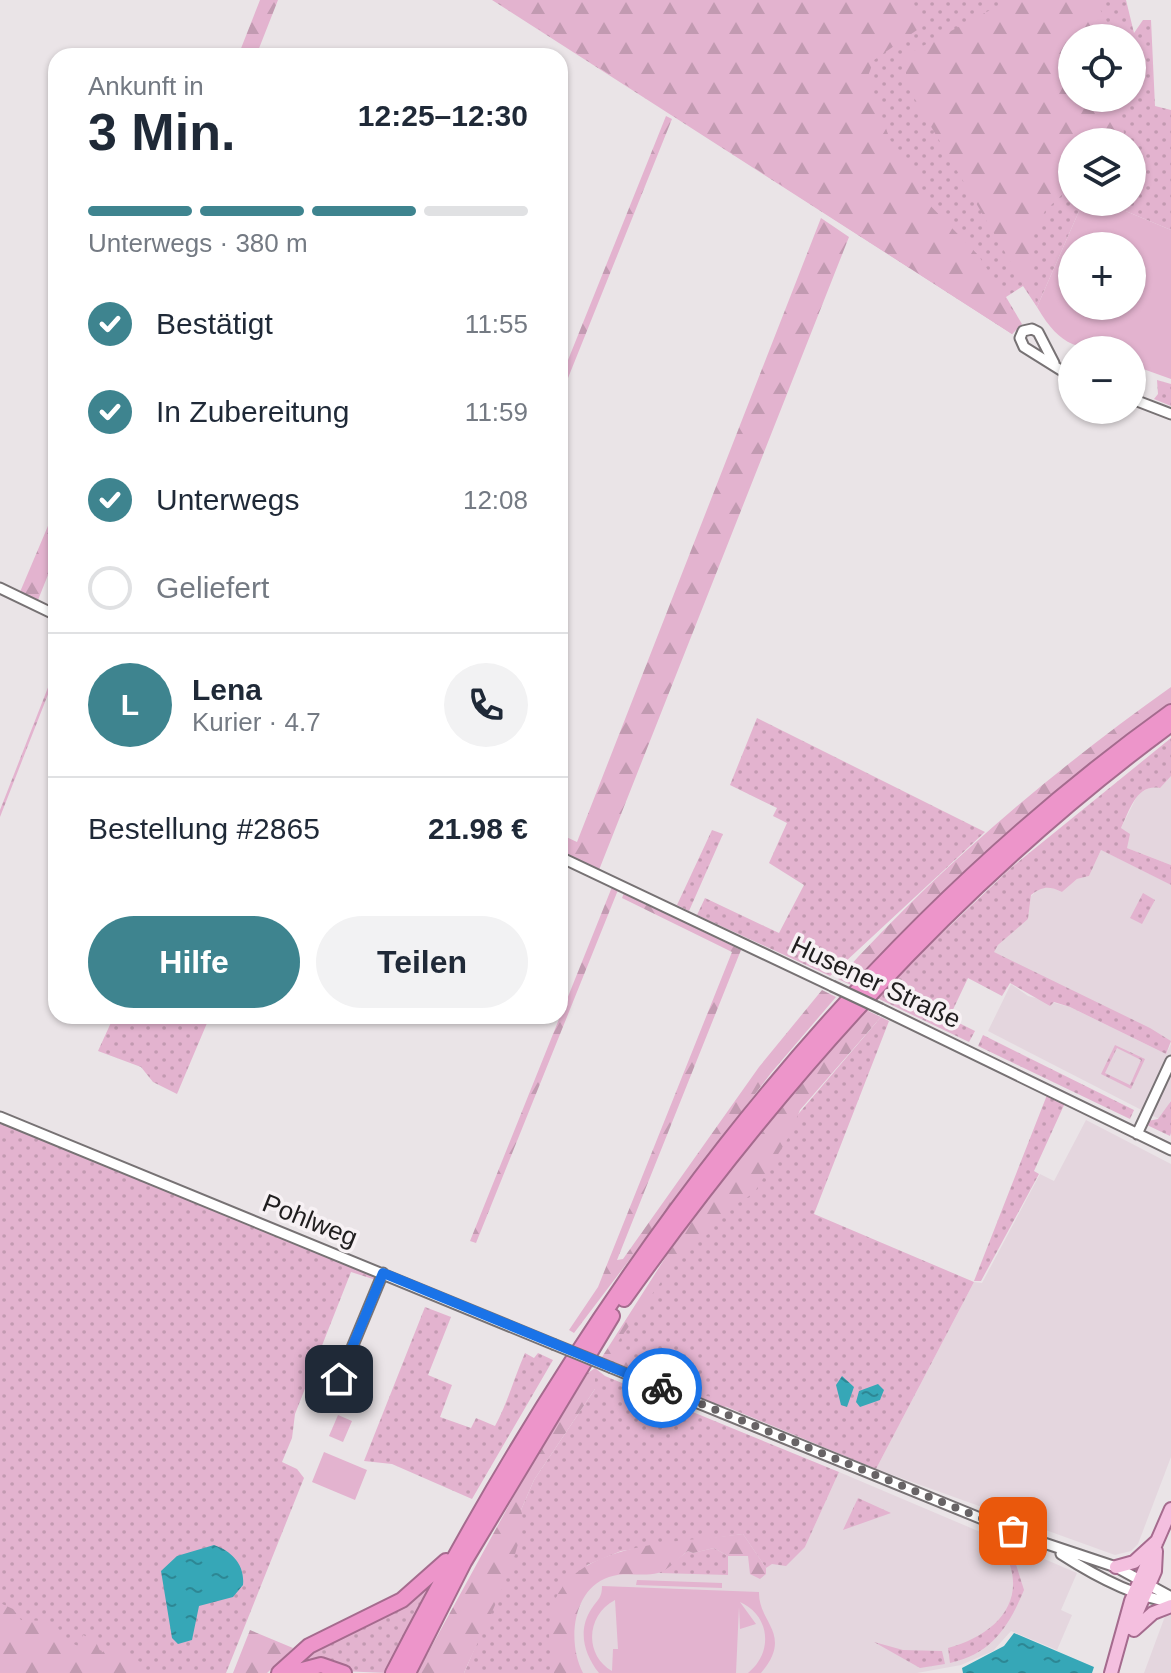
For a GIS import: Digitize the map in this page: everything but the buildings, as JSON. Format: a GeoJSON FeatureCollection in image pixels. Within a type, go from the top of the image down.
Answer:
{"type":"FeatureCollection","features":[{"type":"Feature","properties":{"kind":"highway"},"geometry":{"type":"LineString","coordinates":[[393,1673],[453,1556],[586,1339],[669,1217],[780,1076],[882,962],[997,850],[1171,712]]}},
{"type":"Feature","properties":{"kind":"highway"},"geometry":{"type":"LineString","coordinates":[[408,1673],[472,1549],[613,1314],[683,1217],[788,1084],[887,974],[1005,858],[1171,724]]}},
{"type":"Feature","properties":{"kind":"highway"},"geometry":{"type":"LineString","coordinates":[[279,1673],[309,1646],[402,1600],[453,1556]]}},
{"type":"Feature","properties":{"kind":"highway"},"geometry":{"type":"LineString","coordinates":[[291,1673],[321,1665],[344,1673]]}},
{"type":"Feature","properties":{"kind":"main road"},"geometry":{"type":"LineString","coordinates":[[1111,1673],[1171,1509]]}},
{"type":"Feature","properties":{"kind":"main road"},"geometry":{"type":"LineString","coordinates":[[1116,1567],[1134,1562],[1161,1536]]}},
{"type":"Feature","properties":{"kind":"main road"},"geometry":{"type":"LineString","coordinates":[[1119,1648],[1140,1622],[1171,1602]]}},
{"type":"Feature","properties":{"kind":"street"},"geometry":{"type":"LineString","coordinates":[[1054,363],[1058,366]]}},
{"type":"Feature","properties":{"kind":"street"},"geometry":{"type":"LineString","coordinates":[[1146,404],[1171,414]]}},
{"type":"Feature","properties":{"kind":"street"},"geometry":{"type":"LineString","coordinates":[[0,588],[48,611]]}},
{"type":"Feature","properties":{"kind":"street","name":"Husener Straße"},"geometry":{"type":"LineString","coordinates":[[568,861],[1171,1150]]}},
{"type":"Feature","properties":{"kind":"street"},"geometry":{"type":"LineString","coordinates":[[1137,1134],[1171,1061]]}},
{"type":"Feature","properties":{"kind":"street","name":"Pohlweg"},"geometry":{"type":"LineString","coordinates":[[0,1117],[1048,1545],[1116,1567],[1171,1602]]}},
{"type":"Feature","properties":{"kind":"street"},"geometry":{"type":"LineString","coordinates":[[339,1379],[383,1273]]}},
{"type":"Feature","properties":{"kind":"street","name":"Pohlweg"},"geometry":{"type":"LineString","coordinates":[[1048,1545],[1080,1566],[1143,1587]]}},
{"type":"Feature","properties":{"kind":"shaded area"},"geometry":{"type":"Polygon","coordinates":[[[1171,776],[1171,865],[1127,848],[1121,828],[1138,794],[1171,776]]]}},
{"type":"Feature","properties":{"kind":"shaded area"},"geometry":{"type":"Polygon","coordinates":[[[1101,850],[1171,885],[1171,1041],[993,953],[1028,919],[1031,896],[1040,888],[1050,887],[1062,892],[1077,879],[1089,876],[1101,850]]]}},
{"type":"Feature","properties":{"kind":"shaded area"},"geometry":{"type":"Polygon","coordinates":[[[1011,984],[1028,996],[1070,1007],[1166,1054],[1171,1044],[1171,1100],[1161,1120],[988,1031],[1011,984]]]}},
{"type":"Feature","properties":{"kind":"shaded area"},"geometry":{"type":"Polygon","coordinates":[[[1086,1120],[1171,1164],[1171,1457],[1138,1544],[1131,1551],[1115,1555],[876,1469],[974,1282],[982,1283],[1040,1174],[1054,1181],[1086,1120]]]}},
{"type":"Feature","properties":{"kind":"shaded area"},"geometry":{"type":"Polygon","coordinates":[[[839,1472],[1077,1573],[1061,1610],[1072,1615],[1057,1650],[1011,1631],[993,1651],[961,1665],[917,1673],[560,1673],[554,1619],[631,1549],[743,1534],[772,1564],[805,1547],[839,1472]]]}},
{"type":"Feature","properties":{"kind":"shaded area"},"geometry":{"type":"Polygon","coordinates":[[[1171,1600],[1171,1673],[1144,1673],[1171,1600]]]}},
{"type":"Feature","properties":{"kind":"green space"},"geometry":{"type":"Polygon","coordinates":[[[260,0],[278,0],[259,48],[241,48],[260,0]]]}},
{"type":"Feature","properties":{"kind":"green space"},"geometry":{"type":"Polygon","coordinates":[[[492,0],[1126,0],[1132,24],[1058,24],[1058,112],[1146,112],[1146,24],[1140,24],[1143,20],[1151,20],[1155,106],[1171,110],[1171,230],[1138,216],[1146,216],[1146,128],[1058,128],[1058,216],[1077,216],[1070,232],[1058,232],[1058,259],[1037,307],[1023,286],[1006,297],[1022,324],[1012,334],[492,0]]]}},
{"type":"Feature","properties":{"kind":"green space"},"geometry":{"type":"Polygon","coordinates":[[[494,0],[911,0],[927,23],[874,60],[868,76],[890,140],[920,175],[920,195],[979,256],[1021,324],[1012,334],[494,0]]]}},
{"type":"Feature","properties":{"kind":"green space"},"geometry":{"type":"Polygon","coordinates":[[[1009,0],[1095,0],[1108,24],[1058,24],[1058,112],[1122,112],[1123,128],[1058,128],[1058,198],[1045,211],[1030,242],[1036,305],[906,84],[906,55],[1009,0]]]}},
{"type":"Feature","properties":{"kind":"green space"},"geometry":{"type":"Polygon","coordinates":[[[666,116],[672,119],[568,378],[568,360],[666,116]]]}},
{"type":"Feature","properties":{"kind":"green space"},"geometry":{"type":"Polygon","coordinates":[[[1077,216],[1138,216],[1171,230],[1171,379],[1146,370],[1146,336],[1060,336],[1037,307],[1058,259],[1058,320],[1146,320],[1146,232],[1070,232],[1077,216]]]}},
{"type":"Feature","properties":{"kind":"green space"},"geometry":{"type":"Polygon","coordinates":[[[821,218],[849,237],[599,870],[568,855],[568,838],[577,842],[821,218]]]}},
{"type":"Feature","properties":{"kind":"green space"},"geometry":{"type":"Polygon","coordinates":[[[1157,380],[1171,384],[1171,406],[1154,399],[1158,394],[1157,380]]]}},
{"type":"Feature","properties":{"kind":"green space"},"geometry":{"type":"Polygon","coordinates":[[[48,526],[48,575],[38,600],[20,592],[48,526]]]}},
{"type":"Feature","properties":{"kind":"green space"},"geometry":{"type":"Polygon","coordinates":[[[48,687],[48,694],[0,817],[0,810],[48,687]]]}},
{"type":"Feature","properties":{"kind":"green space"},"geometry":{"type":"Polygon","coordinates":[[[1171,687],[1171,705],[999,842],[851,985],[838,979],[915,899],[996,824],[1082,753],[1171,687]]]}},
{"type":"Feature","properties":{"kind":"green space"},"geometry":{"type":"Polygon","coordinates":[[[757,718],[985,832],[830,976],[697,915],[705,898],[779,933],[804,885],[769,863],[787,823],[773,816],[777,808],[730,785],[757,718]]]}},
{"type":"Feature","properties":{"kind":"green space"},"geometry":{"type":"Polygon","coordinates":[[[1171,738],[1171,776],[1160,788],[1139,794],[1121,828],[1130,834],[1127,848],[1171,865],[1171,885],[1101,850],[1089,876],[1077,879],[1062,892],[1046,888],[1031,895],[1028,919],[994,952],[1150,1028],[1171,1041],[1166,1054],[1070,1007],[1054,1002],[1050,1006],[1010,983],[1002,996],[968,978],[949,1018],[975,1031],[969,1042],[875,997],[1012,867],[1171,738]]]}},
{"type":"Feature","properties":{"kind":"green space"},"geometry":{"type":"Polygon","coordinates":[[[712,830],[723,834],[689,911],[677,905],[712,830]]]}},
{"type":"Feature","properties":{"kind":"green space"},"geometry":{"type":"Polygon","coordinates":[[[612,887],[618,890],[568,1014],[568,997],[612,887]]]}},
{"type":"Feature","properties":{"kind":"green space"},"geometry":{"type":"Polygon","coordinates":[[[624,893],[741,950],[617,1260],[623,1259],[759,1067],[822,990],[836,997],[771,1073],[574,1333],[569,1330],[598,1287],[732,952],[622,898],[624,893]]]}},
{"type":"Feature","properties":{"kind":"green space"},"geometry":{"type":"Polygon","coordinates":[[[1143,893],[1155,900],[1142,924],[1130,918],[1143,893]]]}},
{"type":"Feature","properties":{"kind":"green space"},"geometry":{"type":"Polygon","coordinates":[[[864,1009],[881,1017],[800,1110],[790,1135],[754,1193],[727,1210],[708,1234],[679,1257],[614,1347],[707,1396],[728,1400],[725,1408],[602,1357],[667,1255],[734,1164],[864,1009]]]}},
{"type":"Feature","properties":{"kind":"green space"},"geometry":{"type":"Polygon","coordinates":[[[881,1017],[889,1021],[814,1214],[974,1282],[876,1469],[727,1407],[618,1351],[609,1360],[604,1358],[678,1255],[881,1017]]]}},
{"type":"Feature","properties":{"kind":"green space"},"geometry":{"type":"Polygon","coordinates":[[[110,1024],[207,1024],[177,1094],[153,1082],[141,1067],[98,1051],[110,1024]]]}},
{"type":"Feature","properties":{"kind":"green space"},"geometry":{"type":"Polygon","coordinates":[[[557,1024],[564,1024],[476,1243],[470,1241],[557,1024]]]}},
{"type":"Feature","properties":{"kind":"green space"},"geometry":{"type":"Polygon","coordinates":[[[983,1035],[1134,1110],[1130,1119],[978,1046],[983,1035]]]}},
{"type":"Feature","properties":{"kind":"green space"},"geometry":{"type":"Polygon","coordinates":[[[1115,1045],[1145,1059],[1131,1089],[1101,1074],[1115,1045]],[[1117,1048],[1105,1073],[1130,1085],[1141,1060],[1117,1048]]]}},
{"type":"Feature","properties":{"kind":"green space"},"geometry":{"type":"Polygon","coordinates":[[[1047,1095],[1065,1103],[1034,1171],[1039,1174],[981,1281],[974,1281],[1047,1095]]]}},
{"type":"Feature","properties":{"kind":"green space"},"geometry":{"type":"Polygon","coordinates":[[[1171,1101],[1170,1136],[1147,1125],[1148,1121],[1158,1119],[1171,1101]]]}},
{"type":"Feature","properties":{"kind":"green space"},"geometry":{"type":"Polygon","coordinates":[[[0,1122],[373,1274],[376,1280],[351,1272],[295,1414],[292,1438],[282,1462],[297,1469],[304,1478],[226,1673],[47,1673],[0,1652],[0,1122]]]}},
{"type":"Feature","properties":{"kind":"green space"},"geometry":{"type":"Polygon","coordinates":[[[425,1307],[451,1317],[428,1375],[452,1385],[440,1417],[471,1428],[476,1418],[495,1426],[525,1353],[534,1358],[538,1353],[553,1360],[472,1499],[392,1464],[364,1461],[425,1307]]]}},
{"type":"Feature","properties":{"kind":"green space"},"geometry":{"type":"Polygon","coordinates":[[[595,1368],[605,1376],[839,1472],[805,1547],[786,1566],[772,1564],[766,1568],[743,1534],[621,1551],[587,1565],[560,1673],[464,1673],[500,1590],[521,1510],[534,1480],[595,1389],[595,1368]]]}},
{"type":"Feature","properties":{"kind":"green space"},"geometry":{"type":"Polygon","coordinates":[[[595,1368],[595,1389],[534,1480],[521,1510],[522,1524],[511,1566],[464,1673],[417,1673],[526,1474],[588,1373],[595,1368]]]}},
{"type":"Feature","properties":{"kind":"green space"},"geometry":{"type":"Polygon","coordinates":[[[338,1415],[352,1421],[343,1442],[329,1436],[338,1415]]]}},
{"type":"Feature","properties":{"kind":"green space"},"geometry":{"type":"Polygon","coordinates":[[[324,1452],[367,1470],[355,1500],[312,1482],[324,1452]]]}},
{"type":"Feature","properties":{"kind":"green space"},"geometry":{"type":"Polygon","coordinates":[[[858,1498],[891,1513],[843,1530],[858,1498]]]}},
{"type":"Feature","properties":{"kind":"green space"},"geometry":{"type":"Polygon","coordinates":[[[743,1534],[766,1568],[766,1574],[760,1579],[750,1574],[748,1556],[728,1556],[714,1548],[693,1553],[688,1551],[662,1572],[615,1575],[597,1583],[587,1593],[576,1618],[575,1647],[583,1673],[554,1673],[549,1639],[550,1618],[559,1592],[577,1573],[600,1559],[628,1550],[743,1534]]]}},
{"type":"Feature","properties":{"kind":"green space"},"geometry":{"type":"Polygon","coordinates":[[[1005,1546],[1014,1558],[1024,1590],[1018,1603],[1005,1627],[988,1645],[965,1659],[950,1663],[948,1648],[981,1634],[1005,1612],[1013,1583],[1002,1548],[1005,1546]]]}},
{"type":"Feature","properties":{"kind":"green space"},"geometry":{"type":"Polygon","coordinates":[[[714,1548],[728,1556],[728,1575],[659,1573],[688,1551],[693,1553],[714,1548]]]}},
{"type":"Feature","properties":{"kind":"green space"},"geometry":{"type":"Polygon","coordinates":[[[441,1573],[388,1673],[291,1669],[328,1643],[404,1603],[441,1573]]]}},
{"type":"Feature","properties":{"kind":"green space"},"geometry":{"type":"Polygon","coordinates":[[[637,1580],[722,1583],[722,1588],[636,1585],[637,1580]]]}},
{"type":"Feature","properties":{"kind":"green space"},"geometry":{"type":"Polygon","coordinates":[[[602,1586],[759,1592],[760,1603],[775,1638],[770,1660],[761,1673],[748,1673],[762,1655],[765,1635],[758,1616],[740,1602],[756,1624],[740,1629],[739,1607],[736,1673],[599,1673],[586,1650],[584,1633],[587,1616],[602,1586]],[[615,1600],[598,1615],[592,1635],[597,1655],[612,1671],[613,1649],[618,1649],[615,1600]]]}},
{"type":"Feature","properties":{"kind":"green space"},"geometry":{"type":"Polygon","coordinates":[[[0,1603],[13,1609],[21,1620],[46,1621],[59,1629],[58,1637],[78,1646],[83,1635],[95,1640],[101,1653],[110,1647],[122,1649],[140,1662],[137,1673],[0,1673],[0,1603]]]}},
{"type":"Feature","properties":{"kind":"green space"},"geometry":{"type":"Polygon","coordinates":[[[250,1630],[293,1648],[267,1673],[233,1673],[250,1630]]]}},
{"type":"Feature","properties":{"kind":"green space"},"geometry":{"type":"Polygon","coordinates":[[[874,1642],[903,1650],[942,1651],[945,1664],[920,1668],[874,1642]]]}},
{"type":"Feature","properties":{"kind":"water"},"geometry":{"type":"Polygon","coordinates":[[[842,1376],[854,1387],[847,1407],[841,1405],[836,1385],[842,1376]]]}},
{"type":"Feature","properties":{"kind":"water"},"geometry":{"type":"Polygon","coordinates":[[[878,1384],[884,1390],[880,1400],[860,1407],[856,1402],[859,1391],[878,1384]]]}},
{"type":"Feature","properties":{"kind":"water"},"geometry":{"type":"Polygon","coordinates":[[[214,1545],[236,1560],[242,1571],[243,1585],[233,1597],[199,1606],[192,1640],[178,1644],[172,1638],[161,1571],[177,1556],[214,1545]]]}},
{"type":"Feature","properties":{"kind":"water"},"geometry":{"type":"Polygon","coordinates":[[[1014,1633],[1094,1667],[1092,1673],[963,1673],[962,1668],[1004,1646],[1014,1633]]]}},
{"type":"Feature","properties":{"kind":"way so far"},"geometry":{"type":"LineString","coordinates":[[662,1388],[1013,1531]]}},
{"type":"Feature","properties":{"kind":"route"},"geometry":{"type":"LineString","coordinates":[[339,1379],[383,1273],[662,1388]]}}]}
